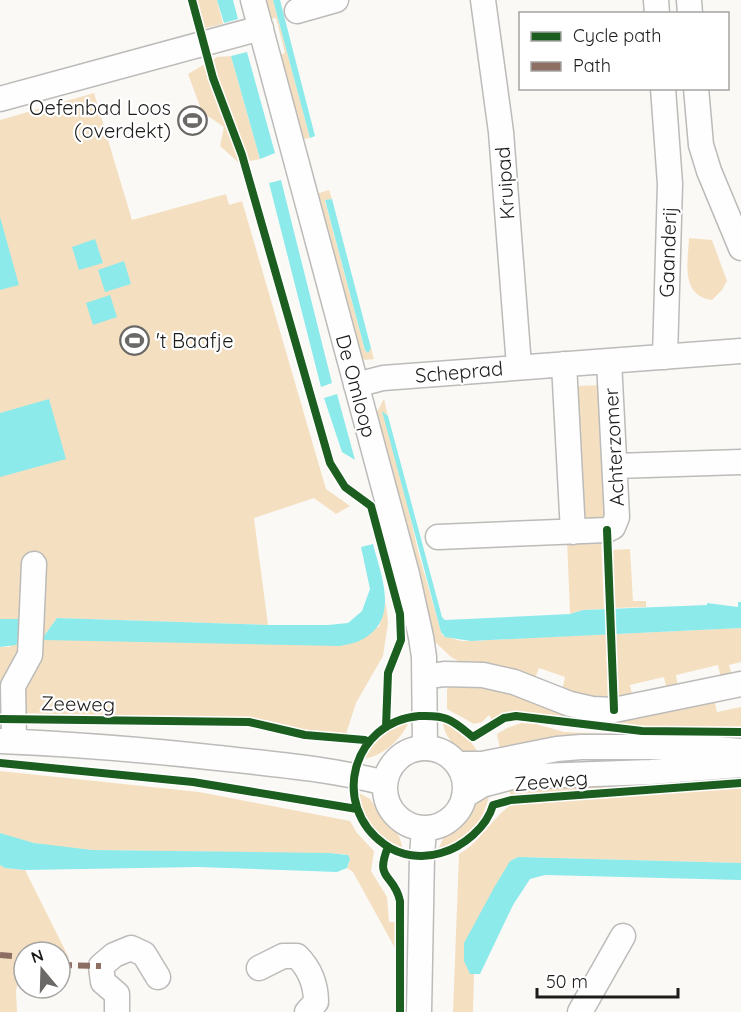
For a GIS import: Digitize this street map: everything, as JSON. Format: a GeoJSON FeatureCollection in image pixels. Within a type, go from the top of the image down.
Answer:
{"type":"FeatureCollection","features":[{"type":"Feature","properties":{"kind":"street","name":"De Omloop"},"geometry":{"type":"LineString","coordinates":[[253,0],[407,574],[421,637],[425,748]]}},
{"type":"Feature","properties":{"kind":"street"},"geometry":{"type":"LineString","coordinates":[[297,11],[336,0]]}},
{"type":"Feature","properties":{"kind":"street","name":"Kruipad"},"geometry":{"type":"LineString","coordinates":[[483,0],[501,132],[519,366]]}},
{"type":"Feature","properties":{"kind":"street"},"geometry":{"type":"LineString","coordinates":[[0,99],[261,28]]}},
{"type":"Feature","properties":{"kind":"street","name":"Gaanderij"},"geometry":{"type":"LineString","coordinates":[[663,90],[670,184],[665,357]]}},
{"type":"Feature","properties":{"kind":"street"},"geometry":{"type":"LineString","coordinates":[[696,90],[701,145],[709,171],[741,248]]}},
{"type":"Feature","properties":{"kind":"street"},"geometry":{"type":"LineString","coordinates":[[668,147],[701,145]]}},
{"type":"Feature","properties":{"kind":"street"},"geometry":{"type":"LineString","coordinates":[[573,532],[564,364],[665,357],[738,357]]}},
{"type":"Feature","properties":{"kind":"street","name":"Achterzomer"},"geometry":{"type":"LineString","coordinates":[[438,537],[607,530],[616,523],[609,361]]}},
{"type":"Feature","properties":{"kind":"street","name":"Scheprad"},"geometry":{"type":"LineString","coordinates":[[356,385],[383,378],[564,364]]}},
{"type":"Feature","properties":{"kind":"street"},"geometry":{"type":"LineString","coordinates":[[615,466],[741,462]]}},
{"type":"Feature","properties":{"kind":"street"},"geometry":{"type":"LineString","coordinates":[[7,741],[13,686],[30,656],[34,564]]}},
{"type":"Feature","properties":{"kind":"street"},"geometry":{"type":"LineString","coordinates":[[424,676],[483,675],[514,682],[570,704],[592,709],[614,710],[741,684]]}},
{"type":"Feature","properties":{"kind":"street","name":"Zeeweg"},"geometry":{"type":"LineString","coordinates":[[7,741],[69,743],[250,761],[354,775],[385,783]]}},
{"type":"Feature","properties":{"kind":"street","name":"Zeeweg"},"geometry":{"type":"LineString","coordinates":[[457,764],[482,765],[557,749],[581,747],[695,747],[741,751]]}},
{"type":"Feature","properties":{"kind":"street"},"geometry":{"type":"LineString","coordinates":[[425,748],[445,753],[457,764],[464,778],[464,796],[460,809],[445,824],[424,829],[406,824],[391,811],[387,802],[385,783],[387,774],[398,758],[406,753],[425,748]]}},
{"type":"Feature","properties":{"kind":"street","name":"Zeeweg"},"geometry":{"type":"LineString","coordinates":[[464,796],[482,785],[512,777],[651,772],[741,765]]}},
{"type":"Feature","properties":{"kind":"street"},"geometry":{"type":"LineString","coordinates":[[419,1012],[424,829]]}},
{"type":"Feature","properties":{"kind":"street"},"geometry":{"type":"LineString","coordinates":[[580,1012],[623,936]]}},
{"type":"Feature","properties":{"kind":"street"},"geometry":{"type":"LineString","coordinates":[[117,1012],[117,994],[103,982],[101,966],[114,955],[131,948],[144,954],[158,977]]}},
{"type":"Feature","properties":{"kind":"street"},"geometry":{"type":"LineString","coordinates":[[259,968],[283,956],[297,956],[306,965],[316,987],[316,1002],[307,1012]]}},
{"type":"Feature","properties":{"kind":"shaded area"},"geometry":{"type":"Polygon","coordinates":[[[197,0],[217,0],[223,24],[205,28],[197,0]]]}},
{"type":"Feature","properties":{"kind":"shaded area"},"geometry":{"type":"Polygon","coordinates":[[[265,0],[273,0],[310,138],[299,140],[280,55],[285,53],[276,18],[270,19],[265,0]]]}},
{"type":"Feature","properties":{"kind":"shaded area"},"geometry":{"type":"Polygon","coordinates":[[[231,56],[260,159],[239,163],[220,146],[224,127],[202,112],[188,74],[217,57],[231,56]]]}},
{"type":"Feature","properties":{"kind":"shaded area"},"geometry":{"type":"Polygon","coordinates":[[[94,93],[132,220],[226,194],[229,205],[242,201],[326,489],[350,506],[336,514],[314,498],[254,518],[268,625],[57,618],[41,640],[379,627],[386,603],[388,623],[383,656],[356,703],[346,734],[311,731],[266,720],[21,713],[0,716],[0,647],[10,647],[20,619],[0,619],[0,120],[94,93]]]}},
{"type":"Feature","properties":{"kind":"shaded area"},"geometry":{"type":"Polygon","coordinates":[[[329,190],[332,199],[325,201],[365,350],[368,353],[371,348],[374,359],[365,360],[360,357],[314,199],[319,193],[329,190]]]}},
{"type":"Feature","properties":{"kind":"shaded area"},"geometry":{"type":"Polygon","coordinates":[[[689,238],[712,240],[727,281],[712,300],[702,297],[690,285],[687,267],[689,238]]]}},
{"type":"Feature","properties":{"kind":"shaded area"},"geometry":{"type":"Polygon","coordinates":[[[602,385],[605,517],[592,520],[584,517],[574,386],[602,385]]]}},
{"type":"Feature","properties":{"kind":"shaded area"},"geometry":{"type":"Polygon","coordinates":[[[384,399],[418,551],[442,635],[461,641],[471,641],[606,634],[608,700],[562,690],[565,677],[539,668],[534,681],[460,662],[451,657],[433,640],[375,411],[384,399]]]}},
{"type":"Feature","properties":{"kind":"shaded area"},"geometry":{"type":"Polygon","coordinates":[[[601,538],[604,609],[583,610],[570,614],[567,540],[601,538]]]}},
{"type":"Feature","properties":{"kind":"shaded area"},"geometry":{"type":"Polygon","coordinates":[[[630,549],[633,601],[646,601],[646,607],[614,608],[611,550],[630,549]]]}},
{"type":"Feature","properties":{"kind":"shaded area"},"geometry":{"type":"Polygon","coordinates":[[[741,628],[741,662],[729,665],[732,676],[721,679],[718,665],[676,675],[678,688],[667,691],[664,677],[630,685],[633,698],[617,700],[614,634],[741,628]]]}},
{"type":"Feature","properties":{"kind":"shaded area"},"geometry":{"type":"Polygon","coordinates":[[[457,682],[474,682],[610,718],[610,725],[515,712],[501,714],[492,720],[489,715],[482,722],[474,724],[447,709],[447,689],[457,682]]]}},
{"type":"Feature","properties":{"kind":"shaded area"},"geometry":{"type":"Polygon","coordinates":[[[714,698],[717,712],[741,707],[741,729],[618,726],[618,718],[714,698]]]}},
{"type":"Feature","properties":{"kind":"shaded area"},"geometry":{"type":"Polygon","coordinates":[[[443,721],[471,742],[480,755],[467,753],[457,747],[447,735],[443,721]]]}},
{"type":"Feature","properties":{"kind":"shaded area"},"geometry":{"type":"Polygon","coordinates":[[[406,722],[408,724],[405,730],[396,741],[378,755],[364,759],[365,752],[373,740],[393,727],[406,722]]]}},
{"type":"Feature","properties":{"kind":"shaded area"},"geometry":{"type":"Polygon","coordinates":[[[521,723],[536,724],[564,732],[741,739],[741,746],[501,754],[497,734],[521,723]]]}},
{"type":"Feature","properties":{"kind":"shaded area"},"geometry":{"type":"Polygon","coordinates":[[[0,771],[199,792],[350,821],[357,833],[374,851],[371,871],[387,897],[389,922],[396,922],[396,950],[353,872],[347,868],[349,864],[345,854],[92,850],[22,840],[0,833],[0,771]]]}},
{"type":"Feature","properties":{"kind":"shaded area"},"geometry":{"type":"Polygon","coordinates":[[[741,771],[741,780],[511,797],[508,785],[741,771]]]}},
{"type":"Feature","properties":{"kind":"shaded area"},"geometry":{"type":"Polygon","coordinates":[[[741,788],[741,863],[518,857],[510,861],[470,974],[474,974],[473,1012],[453,1012],[459,854],[474,843],[512,804],[741,788]]]}},
{"type":"Feature","properties":{"kind":"shaded area"},"geometry":{"type":"Polygon","coordinates":[[[490,790],[485,810],[474,830],[458,845],[438,850],[445,834],[462,820],[473,804],[490,790]]]}},
{"type":"Feature","properties":{"kind":"shaded area"},"geometry":{"type":"Polygon","coordinates":[[[357,792],[370,799],[399,836],[403,849],[394,847],[377,836],[365,819],[357,792]]]}},
{"type":"Feature","properties":{"kind":"shaded area"},"geometry":{"type":"Polygon","coordinates":[[[0,865],[5,868],[25,870],[60,940],[12,940],[12,1000],[16,1000],[17,1012],[0,1012],[0,865]]]}},
{"type":"Feature","properties":{"kind":"water"},"geometry":{"type":"Polygon","coordinates":[[[217,0],[233,0],[238,19],[224,23],[217,0]]]}},
{"type":"Feature","properties":{"kind":"water"},"geometry":{"type":"Polygon","coordinates":[[[273,0],[280,0],[315,136],[310,138],[273,0]]]}},
{"type":"Feature","properties":{"kind":"water"},"geometry":{"type":"Polygon","coordinates":[[[247,52],[275,153],[260,159],[231,56],[247,52]]]}},
{"type":"Feature","properties":{"kind":"water"},"geometry":{"type":"Polygon","coordinates":[[[281,180],[332,383],[321,387],[269,183],[281,180]]]}},
{"type":"Feature","properties":{"kind":"water"},"geometry":{"type":"Polygon","coordinates":[[[332,199],[371,348],[368,353],[365,350],[325,200],[332,199]]]}},
{"type":"Feature","properties":{"kind":"water"},"geometry":{"type":"Polygon","coordinates":[[[0,217],[19,285],[0,290],[0,217]]]}},
{"type":"Feature","properties":{"kind":"water"},"geometry":{"type":"Polygon","coordinates":[[[95,239],[103,263],[79,270],[72,247],[95,239]]]}},
{"type":"Feature","properties":{"kind":"water"},"geometry":{"type":"Polygon","coordinates":[[[124,261],[131,284],[105,292],[98,270],[124,261]]]}},
{"type":"Feature","properties":{"kind":"water"},"geometry":{"type":"Polygon","coordinates":[[[110,295],[117,317],[93,325],[86,303],[110,295]]]}},
{"type":"Feature","properties":{"kind":"water"},"geometry":{"type":"Polygon","coordinates":[[[337,394],[355,460],[342,452],[324,398],[337,394]]]}},
{"type":"Feature","properties":{"kind":"water"},"geometry":{"type":"Polygon","coordinates":[[[49,399],[66,459],[0,477],[0,413],[49,399]]]}},
{"type":"Feature","properties":{"kind":"water"},"geometry":{"type":"Polygon","coordinates":[[[382,411],[388,416],[442,617],[445,620],[570,614],[583,610],[707,605],[707,603],[738,607],[738,602],[741,602],[741,628],[471,641],[445,637],[441,632],[382,411]]]}},
{"type":"Feature","properties":{"kind":"water"},"geometry":{"type":"Polygon","coordinates":[[[373,544],[383,583],[385,608],[374,630],[355,642],[340,646],[41,640],[57,618],[268,625],[348,623],[362,611],[370,589],[361,547],[373,544]]]}},
{"type":"Feature","properties":{"kind":"water"},"geometry":{"type":"Polygon","coordinates":[[[0,619],[20,619],[22,638],[16,645],[0,647],[0,619]]]}},
{"type":"Feature","properties":{"kind":"water"},"geometry":{"type":"Polygon","coordinates":[[[0,833],[34,843],[92,850],[329,853],[348,855],[350,859],[347,868],[337,872],[198,867],[25,870],[5,868],[0,865],[0,833]]]}},
{"type":"Feature","properties":{"kind":"water"},"geometry":{"type":"Polygon","coordinates":[[[518,857],[741,863],[741,880],[545,875],[530,879],[513,905],[480,974],[470,974],[464,961],[464,943],[510,861],[518,857]]]}},
{"type":"Feature","properties":{"kind":"marked path"},"geometry":{"type":"LineString","coordinates":[[0,955],[12,956]]}},
{"type":"Feature","properties":{"kind":"marked path"},"geometry":{"type":"LineString","coordinates":[[72,965],[101,966]]}},
{"type":"Feature","properties":{"kind":"cycle path"},"geometry":{"type":"LineString","coordinates":[[192,0],[213,78],[242,155],[330,463],[345,487],[371,506],[400,614],[401,640],[388,673],[386,727]]}},
{"type":"Feature","properties":{"kind":"cycle path"},"geometry":{"type":"LineString","coordinates":[[607,530],[614,710]]}},
{"type":"Feature","properties":{"kind":"cycle path"},"geometry":{"type":"LineString","coordinates":[[741,732],[642,731],[516,716],[504,718],[473,737],[447,719],[437,716],[419,716],[396,722],[378,733],[364,749],[356,768],[354,788],[357,808],[367,828],[390,848],[404,854],[419,856],[434,855],[458,846],[480,828],[493,805],[511,800],[741,783]]}},
{"type":"Feature","properties":{"kind":"cycle path"},"geometry":{"type":"LineString","coordinates":[[0,719],[249,722],[305,735],[369,742]]}},
{"type":"Feature","properties":{"kind":"cycle path"},"geometry":{"type":"LineString","coordinates":[[0,763],[193,782],[357,809]]}},
{"type":"Feature","properties":{"kind":"cycle path"},"geometry":{"type":"LineString","coordinates":[[388,847],[384,858],[384,872],[394,886],[400,901],[400,1012]]}},
{"type":"Feature","properties":{"kind":"place","name":"Oefenbad Loos (overdekt)"},"geometry":{"type":"Point","coordinates":[192,120]}},
{"type":"Feature","properties":{"kind":"place","name":"'t Baafje"},"geometry":{"type":"Point","coordinates":[135,341]}}]}
